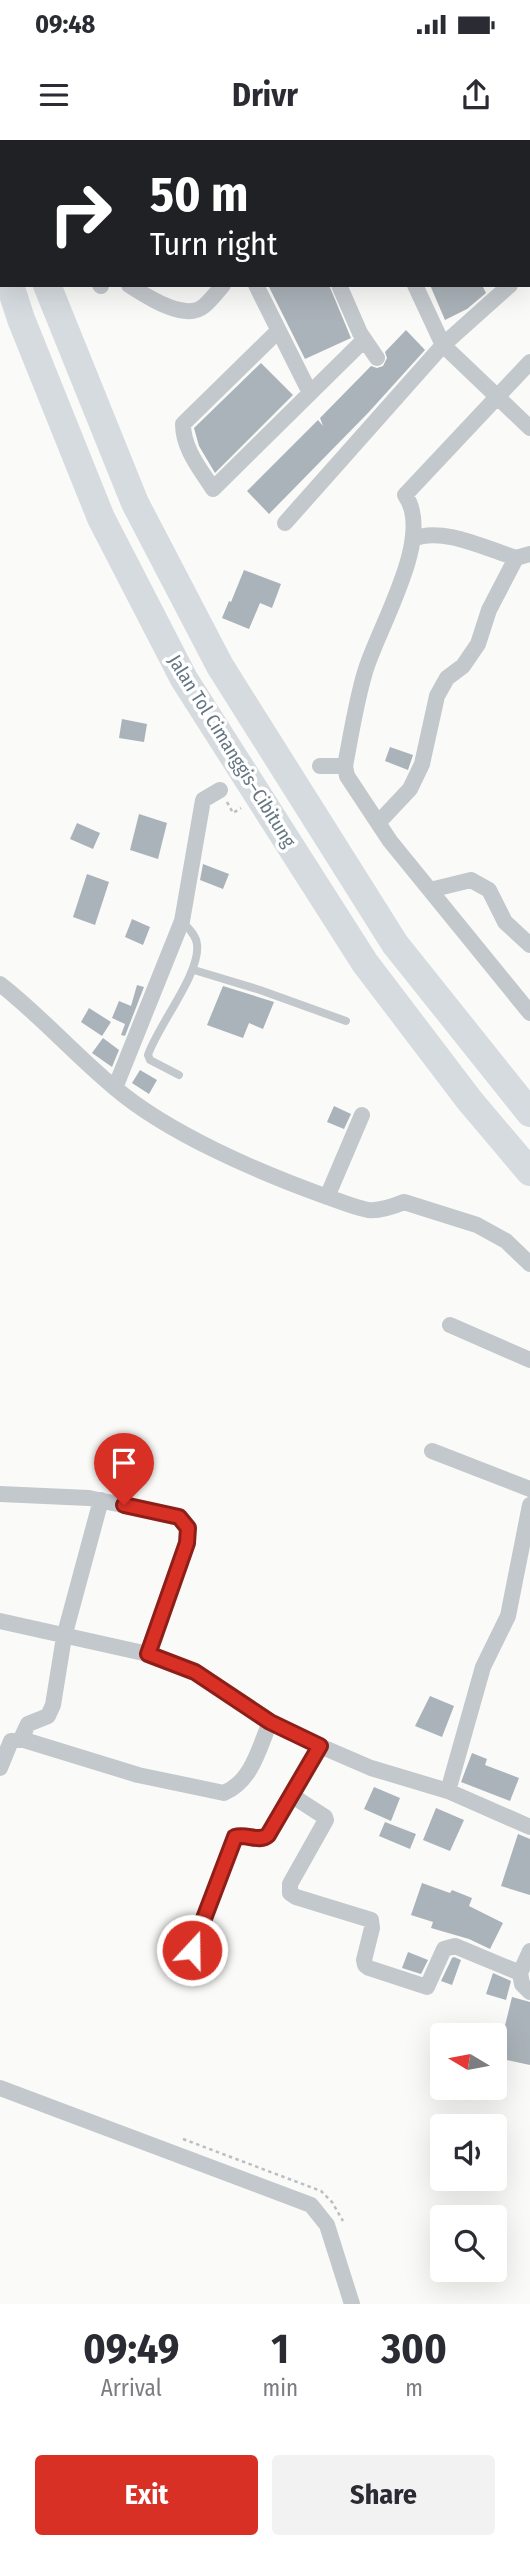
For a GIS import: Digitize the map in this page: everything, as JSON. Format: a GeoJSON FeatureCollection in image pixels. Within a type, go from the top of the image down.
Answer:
{"type":"FeatureCollection","features":[{"type":"Feature","properties":{"kind":"highway","name":"Jalan Tol Cimanggis–Cibitung"},"geometry":{"type":"LineString","coordinates":[[11,287],[21,319],[102,518],[184,679],[365,963],[470,1101],[530,1172]]}},
{"type":"Feature","properties":{"kind":"highway","name":"Jalan Tol Cimanggis–Cibitung"},"geometry":{"type":"LineString","coordinates":[[48,287],[135,503],[220,666],[395,944],[530,1113]]}},
{"type":"Feature","properties":{"kind":"street"},"geometry":{"type":"LineString","coordinates":[[134,287],[181,312],[191,313],[204,307],[221,287]]}},
{"type":"Feature","properties":{"kind":"street"},"geometry":{"type":"LineString","coordinates":[[257,287],[310,394]]}},
{"type":"Feature","properties":{"kind":"street"},"geometry":{"type":"LineString","coordinates":[[339,287],[364,340],[377,358]]}},
{"type":"Feature","properties":{"kind":"street"},"geometry":{"type":"LineString","coordinates":[[416,287],[443,345],[530,428]]}},
{"type":"Feature","properties":{"kind":"street"},"geometry":{"type":"LineString","coordinates":[[285,523],[443,345],[502,288]]}},
{"type":"Feature","properties":{"kind":"street"},"geometry":{"type":"LineString","coordinates":[[278,331],[183,424],[188,450],[213,489],[364,340]]}},
{"type":"Feature","properties":{"kind":"street"},"geometry":{"type":"LineString","coordinates":[[530,362],[405,495],[411,503],[414,515],[413,539],[408,560],[365,671],[345,766],[347,776],[378,823],[530,1013]]}},
{"type":"Feature","properties":{"kind":"street"},"geometry":{"type":"LineString","coordinates":[[378,823],[410,789],[422,764],[437,696],[447,678],[463,666],[478,644],[489,610],[523,556],[442,535],[427,534],[413,539]]}},
{"type":"Feature","properties":{"kind":"street"},"geometry":{"type":"LineString","coordinates":[[320,766],[345,766]]}},
{"type":"Feature","properties":{"kind":"street"},"geometry":{"type":"LineString","coordinates":[[115,1088],[183,921],[204,800],[220,790]]}},
{"type":"Feature","properties":{"kind":"street"},"geometry":{"type":"LineString","coordinates":[[430,890],[471,880],[489,890],[505,922],[530,945]]}},
{"type":"Feature","properties":{"kind":"street"},"geometry":{"type":"LineString","coordinates":[[0,984],[115,1088],[155,1118],[240,1161],[327,1196],[370,1210],[389,1208],[404,1202],[477,1225],[506,1241],[530,1264]]}},
{"type":"Feature","properties":{"kind":"street"},"geometry":{"type":"LineString","coordinates":[[327,1196],[362,1115]]}},
{"type":"Feature","properties":{"kind":"street"},"geometry":{"type":"LineString","coordinates":[[450,1325],[530,1360]]}},
{"type":"Feature","properties":{"kind":"street"},"geometry":{"type":"LineString","coordinates":[[432,1451],[530,1489]]}},
{"type":"Feature","properties":{"kind":"street"},"geometry":{"type":"LineString","coordinates":[[0,1494],[101,1500],[179,1517],[188,1528],[187,1543],[148,1654]]}},
{"type":"Feature","properties":{"kind":"street"},"geometry":{"type":"LineString","coordinates":[[21,1739],[28,1724],[48,1716],[53,1705],[64,1637],[101,1500]]}},
{"type":"Feature","properties":{"kind":"street"},"geometry":{"type":"LineString","coordinates":[[448,1791],[483,1667],[508,1616],[530,1505]]}},
{"type":"Feature","properties":{"kind":"street"},"geometry":{"type":"LineString","coordinates":[[0,1621],[148,1654],[195,1672],[270,1722],[320,1746],[371,1768],[448,1791],[530,1827]]}},
{"type":"Feature","properties":{"kind":"street"},"geometry":{"type":"LineString","coordinates":[[0,1768],[7,1746],[11,1741],[21,1739],[138,1775],[224,1793],[237,1787],[244,1779],[270,1722]]}},
{"type":"Feature","properties":{"kind":"street"},"geometry":{"type":"LineString","coordinates":[[183,1973],[235,1837],[240,1835],[265,1838],[320,1746]]}},
{"type":"Feature","properties":{"kind":"street"},"geometry":{"type":"LineString","coordinates":[[291,1795],[326,1820],[290,1884],[290,1893],[371,1920],[365,1965],[427,1987],[444,1949],[455,1946],[520,1973]]}},
{"type":"Feature","properties":{"kind":"street"},"geometry":{"type":"LineString","coordinates":[[530,1951],[520,1973],[522,1984],[530,1992]]}},
{"type":"Feature","properties":{"kind":"street"},"geometry":{"type":"LineString","coordinates":[[0,2088],[311,2205],[327,2224],[352,2304]]}},
{"type":"Feature","properties":{"kind":"lane"},"geometry":{"type":"LineString","coordinates":[[179,1075],[150,1060],[148,1055],[194,970],[197,947],[194,935],[183,921]]}},
{"type":"Feature","properties":{"kind":"lane"},"geometry":{"type":"LineString","coordinates":[[194,970],[346,1021]]}},
{"type":"Feature","properties":{"kind":"building"},"geometry":{"type":"Polygon","coordinates":[[[269,287],[330,287],[351,338],[305,359],[269,287]]]}},
{"type":"Feature","properties":{"kind":"building"},"geometry":{"type":"Polygon","coordinates":[[[431,287],[483,287],[486,293],[467,309],[445,320],[431,287]]]}},
{"type":"Feature","properties":{"kind":"building"},"geometry":{"type":"Polygon","coordinates":[[[406,330],[425,350],[368,413],[269,514],[247,491],[318,420],[323,426],[320,418],[371,366],[383,366],[387,358],[385,352],[406,330]]]}},
{"type":"Feature","properties":{"kind":"building"},"geometry":{"type":"Polygon","coordinates":[[[261,363],[293,395],[215,473],[199,446],[194,428],[261,363]]]}},
{"type":"Feature","properties":{"kind":"building"},"geometry":{"type":"Polygon","coordinates":[[[244,570],[281,584],[272,608],[260,603],[249,629],[222,618],[244,570]]]}},
{"type":"Feature","properties":{"kind":"building"},"geometry":{"type":"Polygon","coordinates":[[[122,719],[147,724],[144,742],[119,738],[122,719]]]}},
{"type":"Feature","properties":{"kind":"building"},"geometry":{"type":"Polygon","coordinates":[[[390,747],[413,755],[408,770],[385,761],[390,747]]]}},
{"type":"Feature","properties":{"kind":"building"},"geometry":{"type":"Polygon","coordinates":[[[139,814],[167,823],[158,859],[130,850],[139,814]]]}},
{"type":"Feature","properties":{"kind":"building"},"geometry":{"type":"Polygon","coordinates":[[[77,823],[100,833],[93,849],[70,839],[77,823]]]}},
{"type":"Feature","properties":{"kind":"building"},"geometry":{"type":"Polygon","coordinates":[[[203,864],[229,874],[223,889],[200,880],[203,864]]]}},
{"type":"Feature","properties":{"kind":"building"},"geometry":{"type":"Polygon","coordinates":[[[87,874],[109,882],[95,925],[73,917],[87,874]]]}},
{"type":"Feature","properties":{"kind":"building"},"geometry":{"type":"Polygon","coordinates":[[[132,919],[150,927],[143,945],[125,937],[132,919]]]}},
{"type":"Feature","properties":{"kind":"building"},"geometry":{"type":"Polygon","coordinates":[[[137,985],[144,987],[125,1036],[121,1035],[125,1024],[112,1018],[119,1001],[131,1006],[137,985]]]}},
{"type":"Feature","properties":{"kind":"building"},"geometry":{"type":"Polygon","coordinates":[[[223,986],[274,1002],[263,1029],[249,1023],[243,1038],[207,1025],[223,986]]]}},
{"type":"Feature","properties":{"kind":"building"},"geometry":{"type":"Polygon","coordinates":[[[89,1008],[111,1022],[102,1036],[81,1022],[89,1008]]]}},
{"type":"Feature","properties":{"kind":"building"},"geometry":{"type":"Polygon","coordinates":[[[103,1038],[119,1050],[112,1067],[92,1053],[103,1038]]]}},
{"type":"Feature","properties":{"kind":"building"},"geometry":{"type":"Polygon","coordinates":[[[140,1070],[157,1080],[149,1094],[132,1083],[140,1070]]]}},
{"type":"Feature","properties":{"kind":"building"},"geometry":{"type":"Polygon","coordinates":[[[334,1106],[351,1114],[344,1129],[327,1122],[334,1106]]]}},
{"type":"Feature","properties":{"kind":"building"},"geometry":{"type":"Polygon","coordinates":[[[430,1696],[454,1706],[442,1737],[415,1726],[430,1696]]]}},
{"type":"Feature","properties":{"kind":"building"},"geometry":{"type":"Polygon","coordinates":[[[472,1753],[487,1759],[485,1765],[519,1778],[510,1801],[461,1782],[472,1753]]]}},
{"type":"Feature","properties":{"kind":"building"},"geometry":{"type":"Polygon","coordinates":[[[374,1787],[400,1798],[391,1821],[364,1809],[374,1787]]]}},
{"type":"Feature","properties":{"kind":"building"},"geometry":{"type":"Polygon","coordinates":[[[436,1808],[464,1820],[450,1851],[423,1840],[436,1808]]]}},
{"type":"Feature","properties":{"kind":"building"},"geometry":{"type":"Polygon","coordinates":[[[385,1822],[416,1834],[410,1849],[379,1836],[385,1822]]]}},
{"type":"Feature","properties":{"kind":"building"},"geometry":{"type":"Polygon","coordinates":[[[518,1834],[530,1839],[530,1895],[501,1886],[518,1834]]]}},
{"type":"Feature","properties":{"kind":"building"},"geometry":{"type":"Polygon","coordinates":[[[422,1883],[472,1898],[469,1906],[503,1923],[490,1949],[469,1939],[431,1928],[433,1922],[411,1915],[422,1883]]]}},
{"type":"Feature","properties":{"kind":"building"},"geometry":{"type":"Polygon","coordinates":[[[408,1952],[428,1960],[421,1974],[402,1968],[408,1952]]]}},
{"type":"Feature","properties":{"kind":"building"},"geometry":{"type":"Polygon","coordinates":[[[454,1957],[461,1960],[452,1985],[441,1981],[454,1957]]]}},
{"type":"Feature","properties":{"kind":"building"},"geometry":{"type":"Polygon","coordinates":[[[493,1973],[511,1981],[506,2000],[486,1994],[493,1973]]]}},
{"type":"Feature","properties":{"kind":"building"},"geometry":{"type":"Polygon","coordinates":[[[512,1997],[530,2002],[530,2065],[508,2060],[508,2023],[506,2023],[512,1997]]]}},
{"type":"Feature","properties":{"kind":"route"},"geometry":{"type":"LineString","coordinates":[[124,1505],[179,1517],[188,1528],[187,1543],[148,1654],[195,1672],[270,1722],[320,1746],[268,1835],[261,1839],[240,1835],[235,1837],[192,1950]]}}]}
